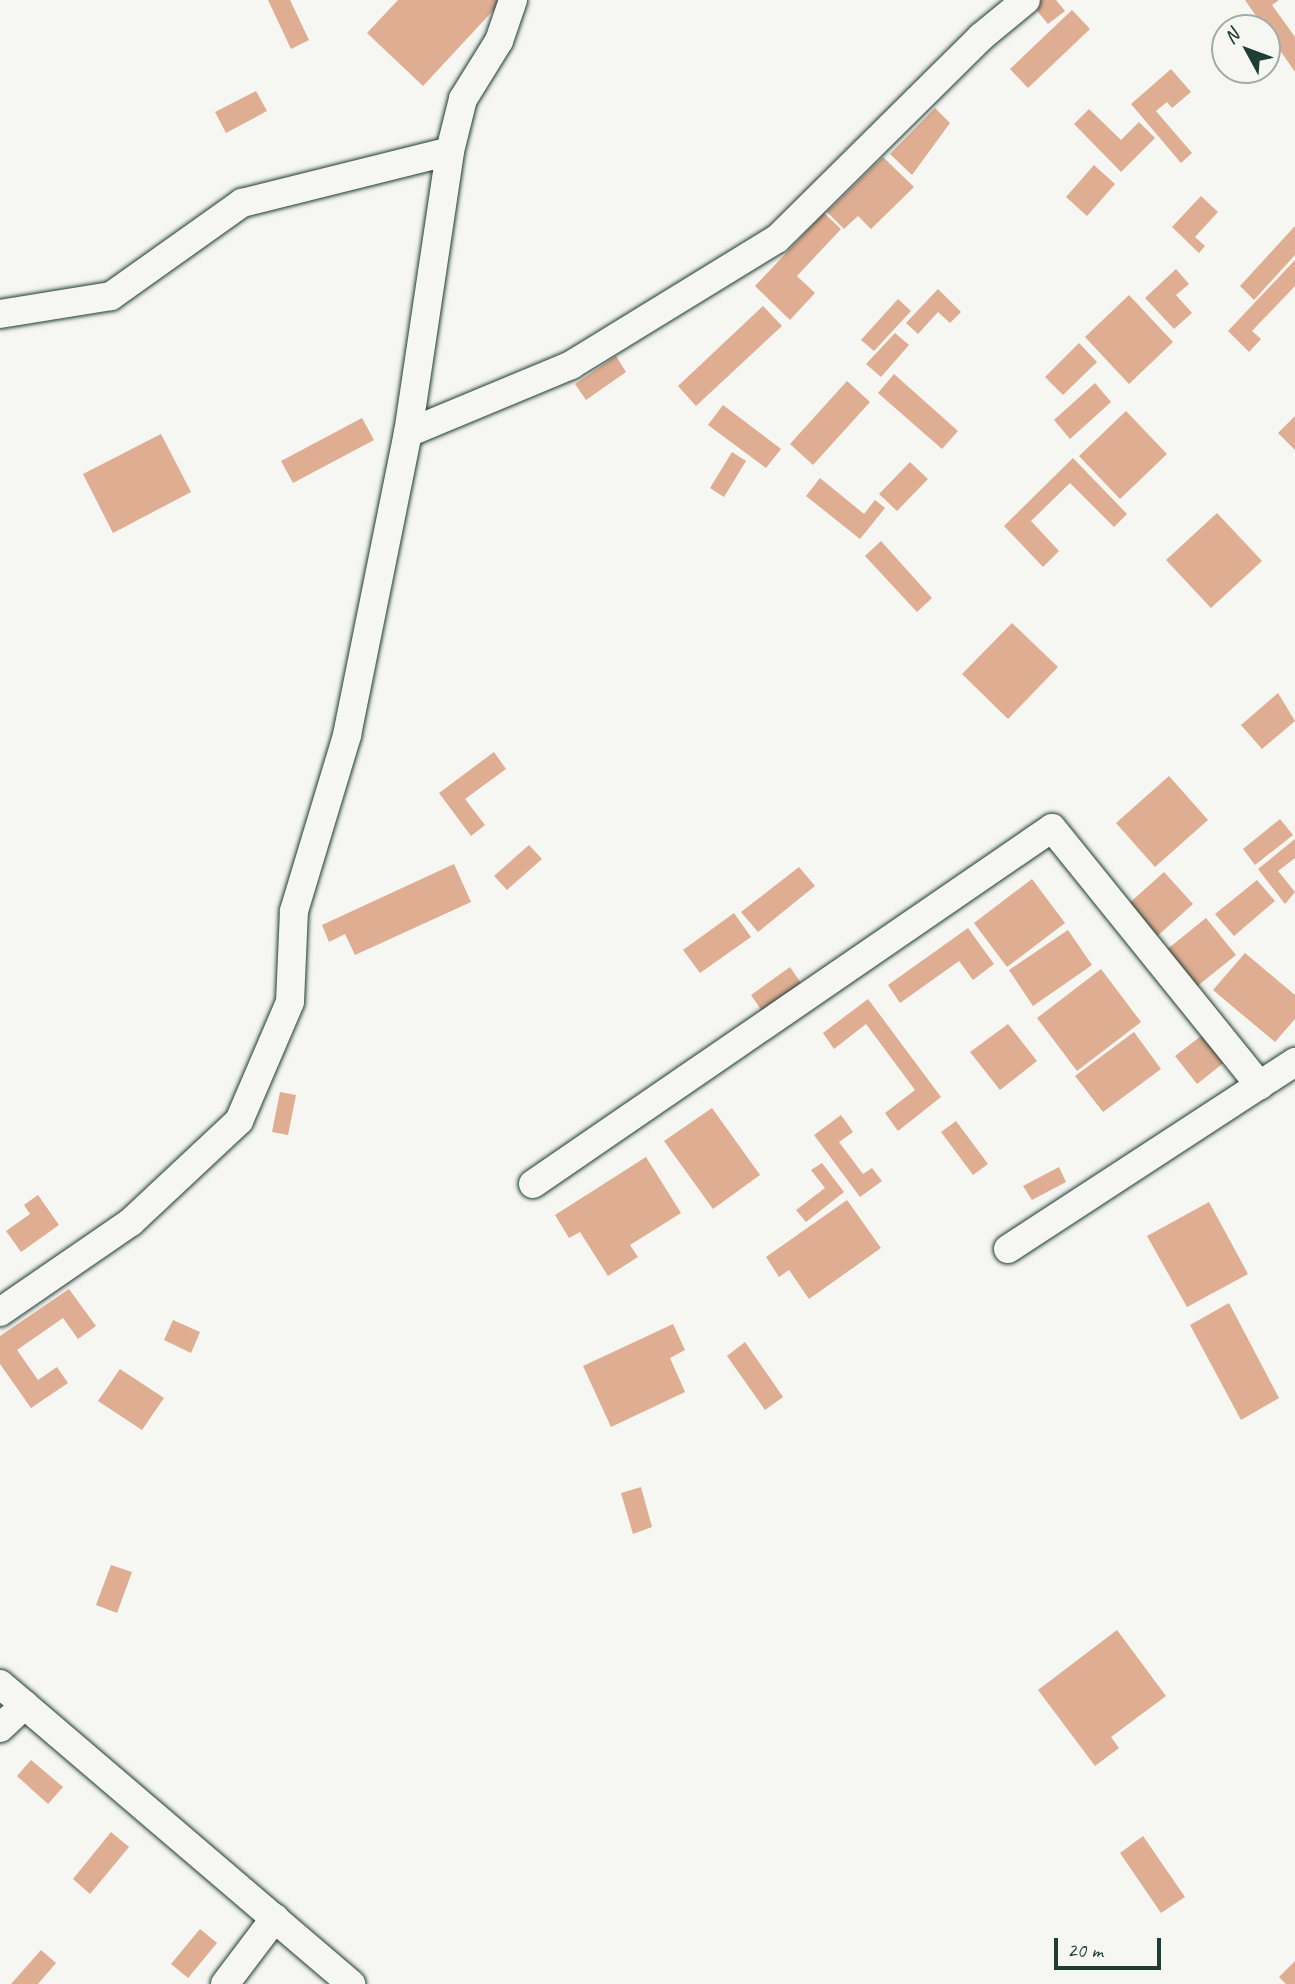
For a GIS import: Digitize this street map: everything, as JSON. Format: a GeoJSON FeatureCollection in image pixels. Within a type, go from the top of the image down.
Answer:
{"type":"FeatureCollection","features":[{"type":"Feature","properties":{"kind":"street"},"geometry":{"type":"LineString","coordinates":[[0,1312],[131,1222],[239,1121],[290,1002],[294,911],[347,736],[408,433],[450,151],[463,99],[499,41],[513,0]]}},
{"type":"Feature","properties":{"kind":"street"},"geometry":{"type":"LineString","coordinates":[[408,433],[571,365],[777,239],[981,37],[1026,0]]}},
{"type":"Feature","properties":{"kind":"street"},"geometry":{"type":"LineString","coordinates":[[0,314],[111,296],[242,203],[450,151]]}},
{"type":"Feature","properties":{"kind":"street"},"geometry":{"type":"LineString","coordinates":[[533,1184],[1052,828],[1260,1086]]}},
{"type":"Feature","properties":{"kind":"street"},"geometry":{"type":"LineString","coordinates":[[1008,1250],[1295,1062]]}},
{"type":"Feature","properties":{"kind":"street"},"geometry":{"type":"LineString","coordinates":[[0,1684],[351,1984]]}},
{"type":"Feature","properties":{"kind":"street"},"geometry":{"type":"LineString","coordinates":[[0,1728],[26,1705]]}},
{"type":"Feature","properties":{"kind":"street"},"geometry":{"type":"LineString","coordinates":[[225,1984],[275,1918]]}},
{"type":"Feature","properties":{"kind":"building"},"geometry":{"type":"Polygon","coordinates":[[[268,0],[290,0],[309,40],[291,49],[268,0]]]}},
{"type":"Feature","properties":{"kind":"building"},"geometry":{"type":"Polygon","coordinates":[[[398,0],[501,2],[423,86],[367,33],[398,0]]]}},
{"type":"Feature","properties":{"kind":"building"},"geometry":{"type":"Polygon","coordinates":[[[1041,0],[1056,0],[1065,11],[1048,24],[1033,6],[1041,0]]]}},
{"type":"Feature","properties":{"kind":"building"},"geometry":{"type":"Polygon","coordinates":[[[1245,0],[1279,0],[1272,5],[1278,14],[1255,14],[1245,0]]]}},
{"type":"Feature","properties":{"kind":"building"},"geometry":{"type":"Polygon","coordinates":[[[1072,10],[1090,29],[1028,88],[1010,69],[1072,10]]]}},
{"type":"Feature","properties":{"kind":"building"},"geometry":{"type":"Polygon","coordinates":[[[1281,18],[1295,37],[1295,72],[1281,52],[1281,18]]]}},
{"type":"Feature","properties":{"kind":"building"},"geometry":{"type":"Polygon","coordinates":[[[1171,69],[1191,92],[1172,108],[1167,102],[1156,111],[1192,153],[1181,163],[1131,104],[1171,69]]]}},
{"type":"Feature","properties":{"kind":"building"},"geometry":{"type":"Polygon","coordinates":[[[256,91],[267,111],[226,133],[215,112],[256,91]]]}},
{"type":"Feature","properties":{"kind":"building"},"geometry":{"type":"Polygon","coordinates":[[[935,108],[950,123],[912,175],[890,154],[935,108]]]}},
{"type":"Feature","properties":{"kind":"building"},"geometry":{"type":"Polygon","coordinates":[[[1089,109],[1121,140],[1139,122],[1155,138],[1121,172],[1074,124],[1089,109]]]}},
{"type":"Feature","properties":{"kind":"building"},"geometry":{"type":"Polygon","coordinates":[[[883,157],[914,187],[871,229],[858,216],[844,229],[827,212],[883,157]]]}},
{"type":"Feature","properties":{"kind":"building"},"geometry":{"type":"Polygon","coordinates":[[[1094,165],[1115,184],[1087,216],[1066,197],[1094,165]]]}},
{"type":"Feature","properties":{"kind":"building"},"geometry":{"type":"Polygon","coordinates":[[[1201,196],[1218,212],[1195,237],[1205,246],[1199,253],[1172,227],[1201,196]]]}},
{"type":"Feature","properties":{"kind":"building"},"geometry":{"type":"Polygon","coordinates":[[[824,213],[841,229],[797,276],[815,293],[790,320],[755,286],[824,213]]]}},
{"type":"Feature","properties":{"kind":"building"},"geometry":{"type":"Polygon","coordinates":[[[1295,226],[1295,255],[1254,300],[1240,286],[1295,226]]]}},
{"type":"Feature","properties":{"kind":"building"},"geometry":{"type":"Polygon","coordinates":[[[1295,260],[1295,286],[1252,331],[1261,339],[1249,352],[1228,331],[1295,260]]]}},
{"type":"Feature","properties":{"kind":"building"},"geometry":{"type":"Polygon","coordinates":[[[1176,269],[1189,284],[1176,295],[1192,313],[1174,329],[1145,298],[1176,269]]]}},
{"type":"Feature","properties":{"kind":"building"},"geometry":{"type":"Polygon","coordinates":[[[938,289],[961,312],[950,323],[938,312],[918,334],[906,323],[938,289]]]}},
{"type":"Feature","properties":{"kind":"building"},"geometry":{"type":"Polygon","coordinates":[[[1129,295],[1173,342],[1129,384],[1085,337],[1129,295]]]}},
{"type":"Feature","properties":{"kind":"building"},"geometry":{"type":"Polygon","coordinates":[[[898,299],[911,311],[874,351],[861,340],[898,299]]]}},
{"type":"Feature","properties":{"kind":"building"},"geometry":{"type":"Polygon","coordinates":[[[763,306],[782,326],[696,406],[678,386],[763,306]]]}},
{"type":"Feature","properties":{"kind":"building"},"geometry":{"type":"Polygon","coordinates":[[[895,333],[909,345],[881,377],[866,364],[895,333]]]}},
{"type":"Feature","properties":{"kind":"building"},"geometry":{"type":"Polygon","coordinates":[[[1079,343],[1097,362],[1063,395],[1045,377],[1079,343]]]}},
{"type":"Feature","properties":{"kind":"building"},"geometry":{"type":"Polygon","coordinates":[[[616,356],[626,372],[586,400],[575,384],[616,356]]]}},
{"type":"Feature","properties":{"kind":"building"},"geometry":{"type":"Polygon","coordinates":[[[894,374],[958,431],[942,449],[878,393],[894,374]]]}},
{"type":"Feature","properties":{"kind":"building"},"geometry":{"type":"Polygon","coordinates":[[[847,381],[870,402],[813,465],[790,444],[847,381]]]}},
{"type":"Feature","properties":{"kind":"building"},"geometry":{"type":"Polygon","coordinates":[[[1095,383],[1111,402],[1070,439],[1054,420],[1095,383]]]}},
{"type":"Feature","properties":{"kind":"building"},"geometry":{"type":"Polygon","coordinates":[[[723,405],[781,449],[766,468],[708,425],[723,405]]]}},
{"type":"Feature","properties":{"kind":"building"},"geometry":{"type":"Polygon","coordinates":[[[1126,411],[1167,454],[1120,499],[1079,456],[1126,411]]]}},
{"type":"Feature","properties":{"kind":"building"},"geometry":{"type":"Polygon","coordinates":[[[1295,416],[1295,450],[1278,433],[1295,416]]]}},
{"type":"Feature","properties":{"kind":"building"},"geometry":{"type":"Polygon","coordinates":[[[362,418],[374,440],[293,483],[281,461],[362,418]]]}},
{"type":"Feature","properties":{"kind":"building"},"geometry":{"type":"Polygon","coordinates":[[[161,434],[191,492],[113,533],[83,474],[161,434]]]}},
{"type":"Feature","properties":{"kind":"building"},"geometry":{"type":"Polygon","coordinates":[[[732,452],[746,461],[724,497],[710,488],[732,452]]]}},
{"type":"Feature","properties":{"kind":"building"},"geometry":{"type":"Polygon","coordinates":[[[1073,458],[1127,514],[1114,527],[1070,483],[1031,521],[1059,551],[1043,567],[1004,526],[1073,458]]]}},
{"type":"Feature","properties":{"kind":"building"},"geometry":{"type":"Polygon","coordinates":[[[910,462],[928,479],[897,511],[879,494],[910,462]]]}},
{"type":"Feature","properties":{"kind":"building"},"geometry":{"type":"Polygon","coordinates":[[[820,478],[864,514],[875,500],[885,508],[860,539],[806,496],[820,478]]]}},
{"type":"Feature","properties":{"kind":"building"},"geometry":{"type":"Polygon","coordinates":[[[1217,513],[1262,561],[1211,608],[1166,560],[1217,513]]]}},
{"type":"Feature","properties":{"kind":"building"},"geometry":{"type":"Polygon","coordinates":[[[881,541],[932,598],[917,612],[865,556],[881,541]]]}},
{"type":"Feature","properties":{"kind":"building"},"geometry":{"type":"Polygon","coordinates":[[[1012,623],[1058,667],[1008,719],[962,674],[1012,623]]]}},
{"type":"Feature","properties":{"kind":"building"},"geometry":{"type":"Polygon","coordinates":[[[1278,693],[1295,721],[1262,749],[1241,725],[1278,693]]]}},
{"type":"Feature","properties":{"kind":"building"},"geometry":{"type":"Polygon","coordinates":[[[494,752],[506,769],[465,799],[485,825],[471,836],[439,793],[494,752]]]}},
{"type":"Feature","properties":{"kind":"building"},"geometry":{"type":"Polygon","coordinates":[[[1169,776],[1208,820],[1155,867],[1116,823],[1169,776]]]}},
{"type":"Feature","properties":{"kind":"building"},"geometry":{"type":"Polygon","coordinates":[[[1280,819],[1293,835],[1255,865],[1243,849],[1280,819]]]}},
{"type":"Feature","properties":{"kind":"building"},"geometry":{"type":"Polygon","coordinates":[[[1295,839],[1295,858],[1278,871],[1295,892],[1285,904],[1258,869],[1295,839]]]}},
{"type":"Feature","properties":{"kind":"building"},"geometry":{"type":"Polygon","coordinates":[[[529,845],[542,859],[507,890],[494,876],[529,845]]]}},
{"type":"Feature","properties":{"kind":"building"},"geometry":{"type":"Polygon","coordinates":[[[454,864],[471,902],[355,955],[345,934],[329,942],[322,925],[454,864]]]}},
{"type":"Feature","properties":{"kind":"building"},"geometry":{"type":"Polygon","coordinates":[[[799,867],[815,886],[758,932],[741,912],[799,867]]]}},
{"type":"Feature","properties":{"kind":"building"},"geometry":{"type":"Polygon","coordinates":[[[1164,872],[1193,904],[1154,939],[1125,907],[1164,872]]]}},
{"type":"Feature","properties":{"kind":"building"},"geometry":{"type":"Polygon","coordinates":[[[1032,879],[1065,923],[1007,967],[974,923],[1032,879]]]}},
{"type":"Feature","properties":{"kind":"building"},"geometry":{"type":"Polygon","coordinates":[[[1257,880],[1275,901],[1234,936],[1215,914],[1257,880]]]}},
{"type":"Feature","properties":{"kind":"building"},"geometry":{"type":"Polygon","coordinates":[[[734,913],[751,937],[700,973],[683,950],[734,913]]]}},
{"type":"Feature","properties":{"kind":"building"},"geometry":{"type":"Polygon","coordinates":[[[1206,918],[1236,955],[1190,992],[1160,955],[1206,918]]]}},
{"type":"Feature","properties":{"kind":"building"},"geometry":{"type":"Polygon","coordinates":[[[968,928],[994,964],[973,980],[959,961],[900,1003],[888,985],[968,928]]]}},
{"type":"Feature","properties":{"kind":"building"},"geometry":{"type":"Polygon","coordinates":[[[1068,930],[1092,965],[1033,1006],[1009,970],[1068,930]]]}},
{"type":"Feature","properties":{"kind":"building"},"geometry":{"type":"Polygon","coordinates":[[[1245,953],[1295,995],[1295,1019],[1275,1042],[1213,990],[1245,953]]]}},
{"type":"Feature","properties":{"kind":"building"},"geometry":{"type":"Polygon","coordinates":[[[790,967],[801,983],[762,1011],[751,995],[790,967]]]}},
{"type":"Feature","properties":{"kind":"building"},"geometry":{"type":"Polygon","coordinates":[[[1101,969],[1141,1022],[1077,1071],[1037,1018],[1101,969]]]}},
{"type":"Feature","properties":{"kind":"building"},"geometry":{"type":"Polygon","coordinates":[[[868,999],[941,1097],[898,1131],[885,1113],[915,1090],[866,1024],[834,1049],[823,1033],[868,999]]]}},
{"type":"Feature","properties":{"kind":"building"},"geometry":{"type":"Polygon","coordinates":[[[1008,1024],[1037,1061],[1000,1090],[970,1052],[1008,1024]]]}},
{"type":"Feature","properties":{"kind":"building"},"geometry":{"type":"Polygon","coordinates":[[[1134,1032],[1161,1069],[1103,1112],[1075,1076],[1134,1032]]]}},
{"type":"Feature","properties":{"kind":"building"},"geometry":{"type":"Polygon","coordinates":[[[1205,1033],[1226,1061],[1197,1084],[1175,1056],[1205,1033]]]}},
{"type":"Feature","properties":{"kind":"building"},"geometry":{"type":"Polygon","coordinates":[[[280,1092],[296,1095],[288,1135],[272,1132],[280,1092]]]}},
{"type":"Feature","properties":{"kind":"building"},"geometry":{"type":"Polygon","coordinates":[[[712,1108],[760,1175],[713,1209],[664,1141],[712,1108]]]}},
{"type":"Feature","properties":{"kind":"building"},"geometry":{"type":"Polygon","coordinates":[[[841,1115],[853,1132],[839,1142],[863,1174],[872,1168],[882,1181],[860,1197],[814,1135],[841,1115]]]}},
{"type":"Feature","properties":{"kind":"building"},"geometry":{"type":"Polygon","coordinates":[[[956,1121],[988,1164],[973,1175],[941,1132],[956,1121]]]}},
{"type":"Feature","properties":{"kind":"building"},"geometry":{"type":"Polygon","coordinates":[[[646,1157],[681,1213],[630,1245],[638,1257],[608,1276],[580,1232],[569,1238],[555,1215],[646,1157]]]}},
{"type":"Feature","properties":{"kind":"building"},"geometry":{"type":"Polygon","coordinates":[[[822,1163],[844,1192],[806,1222],[796,1210],[825,1188],[811,1170],[822,1163]]]}},
{"type":"Feature","properties":{"kind":"building"},"geometry":{"type":"Polygon","coordinates":[[[1059,1167],[1066,1182],[1032,1200],[1023,1186],[1059,1167]]]}},
{"type":"Feature","properties":{"kind":"building"},"geometry":{"type":"Polygon","coordinates":[[[38,1195],[59,1225],[21,1252],[6,1231],[30,1214],[24,1205],[38,1195]]]}},
{"type":"Feature","properties":{"kind":"building"},"geometry":{"type":"Polygon","coordinates":[[[847,1200],[881,1248],[809,1299],[789,1270],[779,1277],[766,1257],[847,1200]]]}},
{"type":"Feature","properties":{"kind":"building"},"geometry":{"type":"Polygon","coordinates":[[[1209,1202],[1248,1274],[1187,1307],[1147,1236],[1209,1202]]]}},
{"type":"Feature","properties":{"kind":"building"},"geometry":{"type":"Polygon","coordinates":[[[69,1289],[96,1326],[78,1339],[63,1318],[17,1350],[38,1380],[57,1367],[68,1383],[31,1408],[0,1364],[0,1336],[69,1289]]]}},
{"type":"Feature","properties":{"kind":"building"},"geometry":{"type":"Polygon","coordinates":[[[1229,1303],[1279,1398],[1241,1420],[1190,1325],[1229,1303]]]}},
{"type":"Feature","properties":{"kind":"building"},"geometry":{"type":"Polygon","coordinates":[[[173,1320],[200,1332],[191,1353],[164,1340],[173,1320]]]}},
{"type":"Feature","properties":{"kind":"building"},"geometry":{"type":"Polygon","coordinates":[[[673,1324],[685,1350],[670,1358],[685,1392],[611,1427],[583,1366],[673,1324]]]}},
{"type":"Feature","properties":{"kind":"building"},"geometry":{"type":"Polygon","coordinates":[[[745,1342],[783,1397],[765,1410],[727,1356],[745,1342]]]}},
{"type":"Feature","properties":{"kind":"building"},"geometry":{"type":"Polygon","coordinates":[[[120,1369],[164,1398],[142,1430],[98,1401],[120,1369]]]}},
{"type":"Feature","properties":{"kind":"building"},"geometry":{"type":"Polygon","coordinates":[[[641,1487],[652,1527],[633,1534],[621,1493],[641,1487]]]}},
{"type":"Feature","properties":{"kind":"building"},"geometry":{"type":"Polygon","coordinates":[[[111,1565],[132,1572],[117,1613],[96,1605],[111,1565]]]}},
{"type":"Feature","properties":{"kind":"building"},"geometry":{"type":"Polygon","coordinates":[[[1117,1630],[1166,1696],[1111,1737],[1119,1748],[1095,1766],[1038,1690],[1117,1630]]]}},
{"type":"Feature","properties":{"kind":"building"},"geometry":{"type":"Polygon","coordinates":[[[31,1760],[63,1787],[48,1804],[17,1776],[31,1760]]]}},
{"type":"Feature","properties":{"kind":"building"},"geometry":{"type":"Polygon","coordinates":[[[111,1832],[129,1847],[90,1894],[73,1879],[111,1832]]]}},
{"type":"Feature","properties":{"kind":"building"},"geometry":{"type":"Polygon","coordinates":[[[1143,1836],[1185,1897],[1161,1913],[1120,1853],[1143,1836]]]}},
{"type":"Feature","properties":{"kind":"building"},"geometry":{"type":"Polygon","coordinates":[[[200,1929],[217,1943],[188,1978],[171,1964],[200,1929]]]}},
{"type":"Feature","properties":{"kind":"building"},"geometry":{"type":"Polygon","coordinates":[[[41,1950],[56,1963],[38,1984],[11,1984],[41,1950]]]}},
{"type":"Feature","properties":{"kind":"building"},"geometry":{"type":"Polygon","coordinates":[[[1295,1961],[1295,1984],[1286,1984],[1279,1977],[1295,1961]]]}}]}
